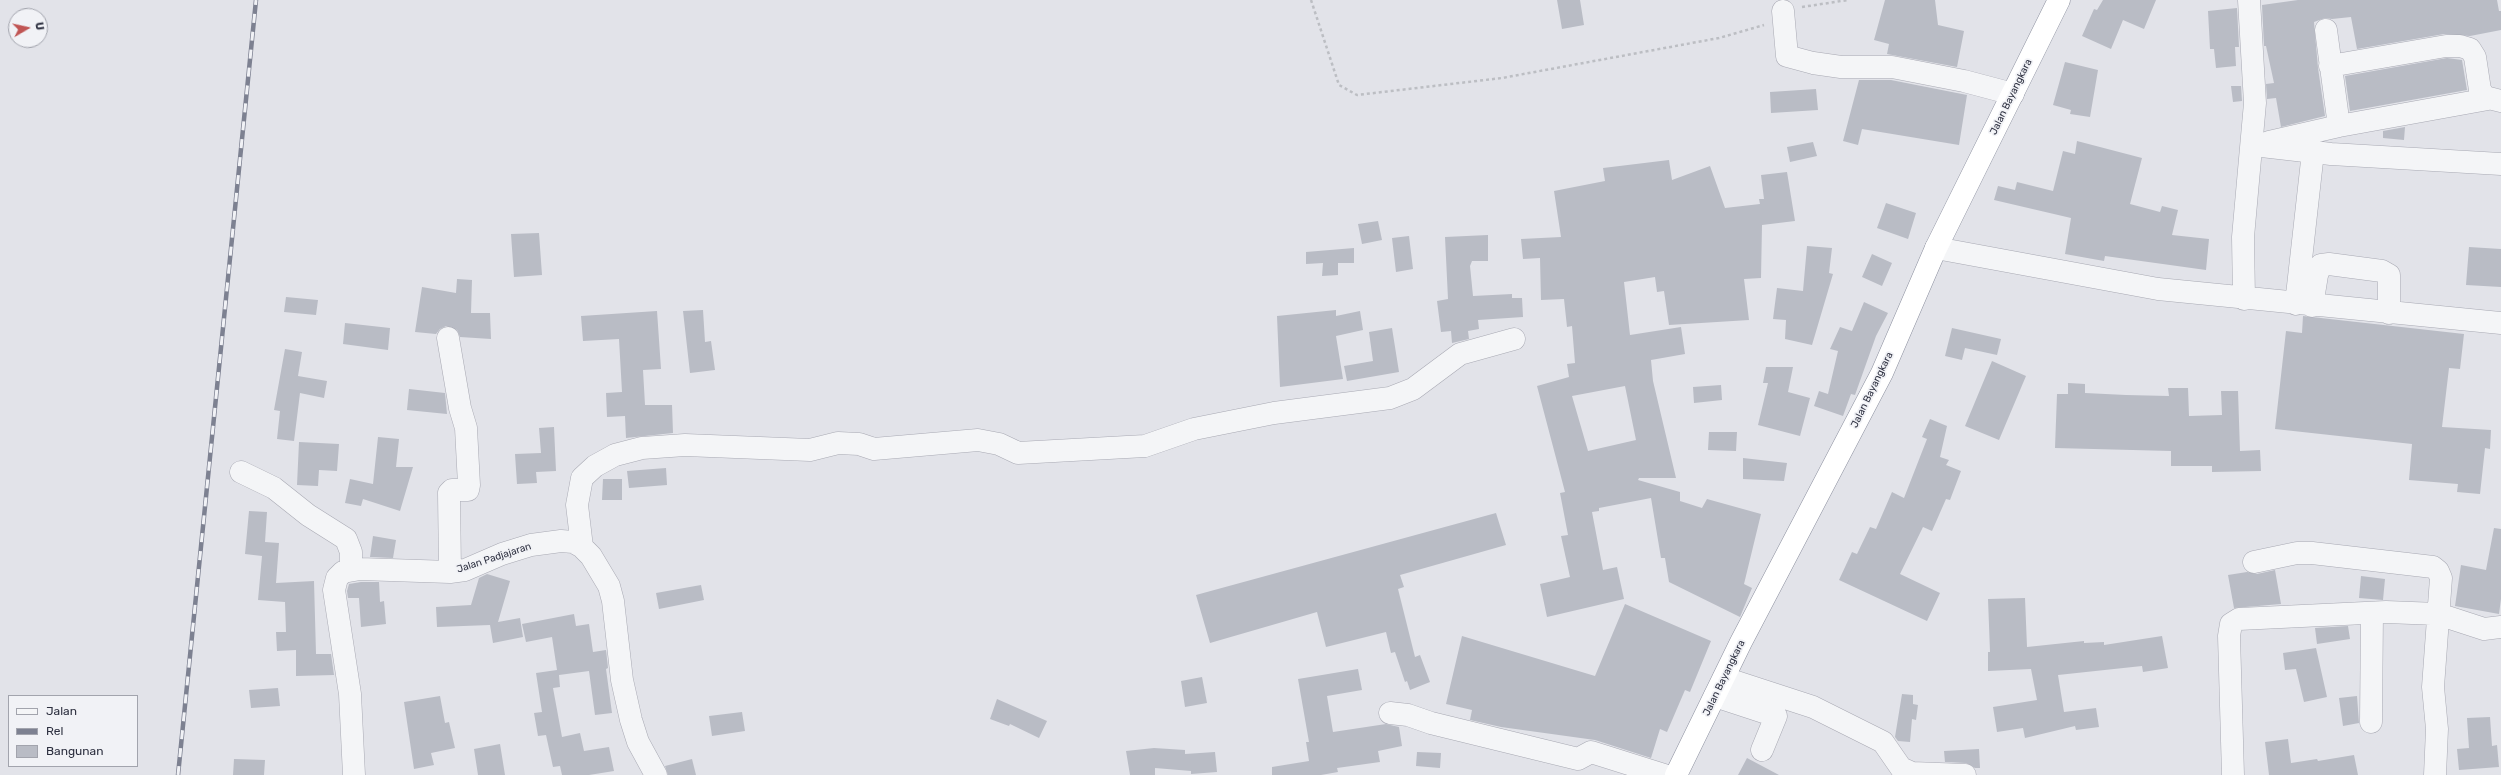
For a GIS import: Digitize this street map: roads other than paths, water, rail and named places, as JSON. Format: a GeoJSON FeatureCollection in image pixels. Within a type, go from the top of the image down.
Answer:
{"type":"FeatureCollection","features":[{"type":"Feature","properties":{"kind":"highway","name":"Jalan Bayangkara"},"geometry":{"type":"LineString","coordinates":[[1676,775],[1719,687],[1882,373],[1936,248],[2059,0]]}},
{"type":"Feature","properties":{"kind":"street"},"geometry":{"type":"LineString","coordinates":[[2244,299],[2243,237],[2253,145],[2255,103],[2249,0]]}},
{"type":"Feature","properties":{"kind":"street"},"geometry":{"type":"LineString","coordinates":[[1783,11],[1787,56],[1813,63],[1841,67],[1892,67],[1964,81],[2013,94]]}},
{"type":"Feature","properties":{"kind":"street"},"geometry":{"type":"LineString","coordinates":[[2326,30],[2339,126]]}},
{"type":"Feature","properties":{"kind":"street"},"geometry":{"type":"LineString","coordinates":[[2330,66],[2446,46],[2460,46],[2470,49],[2475,57],[2480,90],[2495,100]]}},
{"type":"Feature","properties":{"kind":"street"},"geometry":{"type":"LineString","coordinates":[[2253,145],[2339,126],[2495,100]]}},
{"type":"Feature","properties":{"kind":"street"},"geometry":{"type":"LineString","coordinates":[[2253,145],[2313,152],[2501,164]]}},
{"type":"Feature","properties":{"kind":"street"},"geometry":{"type":"LineString","coordinates":[[2304,305],[2313,152]]}},
{"type":"Feature","properties":{"kind":"street"},"geometry":{"type":"LineString","coordinates":[[1936,248],[2158,289],[2304,305],[2501,323]]}},
{"type":"Feature","properties":{"kind":"street"},"geometry":{"type":"LineString","coordinates":[[2304,305],[2321,266],[2329,264],[2382,271],[2389,275],[2389,313]]}},
{"type":"Feature","properties":{"kind":"street"},"geometry":{"type":"LineString","coordinates":[[448,338],[460,408],[466,428],[469,485],[468,490],[452,490],[449,494],[450,572]]}},
{"type":"Feature","properties":{"kind":"street"},"geometry":{"type":"LineString","coordinates":[[656,775],[638,742],[631,720],[622,680],[614,601],[600,570],[582,547],[577,505],[582,478],[595,466],[615,455],[636,450],[686,445],[810,450],[838,443],[859,444],[874,449],[978,440],[999,444],[1018,453],[1145,446],[1194,429],[1274,413],[1390,398],[1413,389],[1460,354],[1514,339]]}},
{"type":"Feature","properties":{"kind":"street"},"geometry":{"type":"LineString","coordinates":[[241,472],[274,488],[308,515],[346,539],[351,552],[352,570],[343,572],[337,578],[334,590],[350,694],[354,775]]}},
{"type":"Feature","properties":{"kind":"street","name":"Jalan Padjajaran"},"geometry":{"type":"LineString","coordinates":[[352,570],[450,572],[465,570],[502,554],[532,545],[561,541],[574,542],[582,547]]}},
{"type":"Feature","properties":{"kind":"street"},"geometry":{"type":"LineString","coordinates":[[2254,562],[2297,553],[2312,553],[2433,567],[2438,571],[2441,578],[2433,687],[2436,729],[2435,775]]}},
{"type":"Feature","properties":{"kind":"street"},"geometry":{"type":"LineString","coordinates":[[2371,722],[2372,613]]}},
{"type":"Feature","properties":{"kind":"street"},"geometry":{"type":"LineString","coordinates":[[2233,775],[2229,636],[2231,624],[2239,619],[2372,613],[2438,614],[2484,629],[2501,627]]}},
{"type":"Feature","properties":{"kind":"street"},"geometry":{"type":"LineString","coordinates":[[1719,687],[1776,716],[1762,750]]}},
{"type":"Feature","properties":{"kind":"street"},"geometry":{"type":"LineString","coordinates":[[1719,687],[1813,707],[1883,742],[1902,768],[1912,773],[1964,775]]}},
{"type":"Feature","properties":{"kind":"street"},"geometry":{"type":"LineString","coordinates":[[1390,713],[1408,715],[1431,723],[1578,760],[1591,752],[1664,775]]}},
{"type":"Feature","properties":{"kind":"railway"},"geometry":{"type":"LineString","coordinates":[[178,775],[256,0]]}}]}
